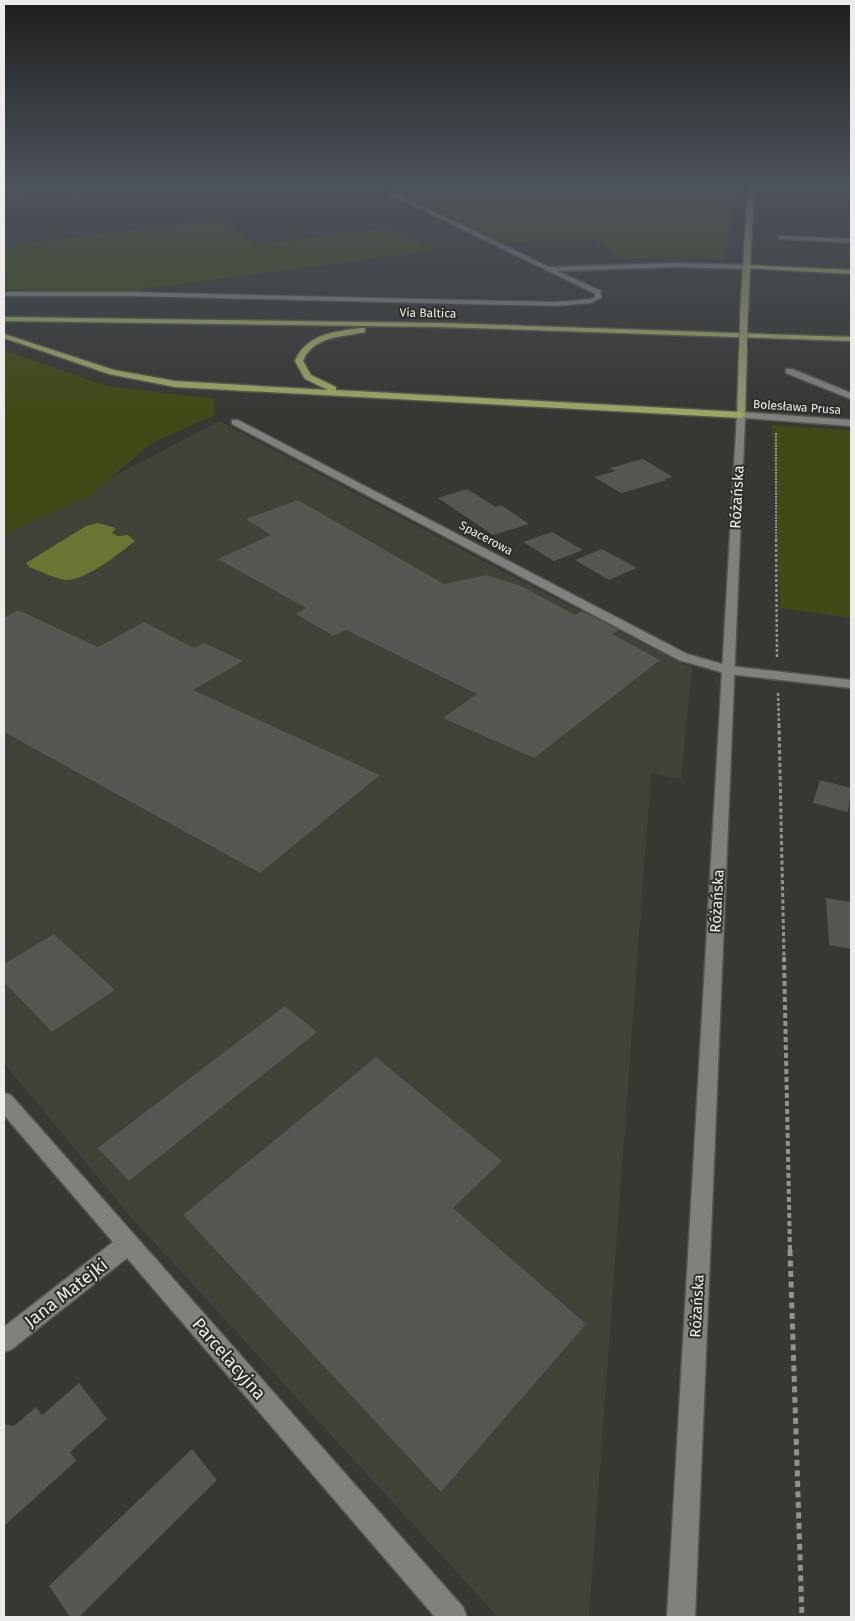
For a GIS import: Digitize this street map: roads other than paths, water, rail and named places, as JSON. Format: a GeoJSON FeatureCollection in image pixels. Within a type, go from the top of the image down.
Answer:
{"type":"FeatureCollection","features":[{"type":"Feature","properties":{"kind":"highway"},"geometry":{"type":"LineString","coordinates":[[746,267],[851,272]]}},
{"type":"Feature","properties":{"kind":"highway","name":"Via Baltica"},"geometry":{"type":"LineString","coordinates":[[4,312],[423,317],[851,332]]}},
{"type":"Feature","properties":{"kind":"highway","name":"Via Baltica"},"geometry":{"type":"LineString","coordinates":[[4,319],[441,325],[851,340]]}},
{"type":"Feature","properties":{"kind":"highway"},"geometry":{"type":"LineString","coordinates":[[344,393],[328,388],[308,377],[298,361],[303,350],[326,338],[352,332],[441,325]]}},
{"type":"Feature","properties":{"kind":"highway"},"geometry":{"type":"LineString","coordinates":[[4,336],[88,366],[154,381],[218,387],[741,415]]}},
{"type":"Feature","properties":{"kind":"main road","name":"Różańska"},"geometry":{"type":"LineString","coordinates":[[741,415],[746,261]]}},
{"type":"Feature","properties":{"kind":"street"},"geometry":{"type":"LineString","coordinates":[[528,261],[598,294]]}},
{"type":"Feature","properties":{"kind":"street"},"geometry":{"type":"LineString","coordinates":[[545,269],[676,265],[746,267]]}},
{"type":"Feature","properties":{"kind":"street","name":"Bolesława Prusa"},"geometry":{"type":"LineString","coordinates":[[789,371],[851,396]]}},
{"type":"Feature","properties":{"kind":"street","name":"Bolesława Prusa"},"geometry":{"type":"LineString","coordinates":[[741,415],[851,423]]}},
{"type":"Feature","properties":{"kind":"street","name":"Różańska"},"geometry":{"type":"LineString","coordinates":[[681,1617],[741,415]]}},
{"type":"Feature","properties":{"kind":"street","name":"Spacerowa"},"geometry":{"type":"LineString","coordinates":[[235,422],[683,657],[728,670],[851,684]]}},
{"type":"Feature","properties":{"kind":"street","name":"Parcelacyjna"},"geometry":{"type":"LineString","coordinates":[[4,1101],[453,1617]]}},
{"type":"Feature","properties":{"kind":"street","name":"Jana Matejki"},"geometry":{"type":"LineString","coordinates":[[4,1342],[128,1244]]}},
{"type":"Feature","properties":{"kind":"lane"},"geometry":{"type":"LineString","coordinates":[[4,294],[131,294],[556,304],[591,301],[598,298],[598,294]]}}]}
